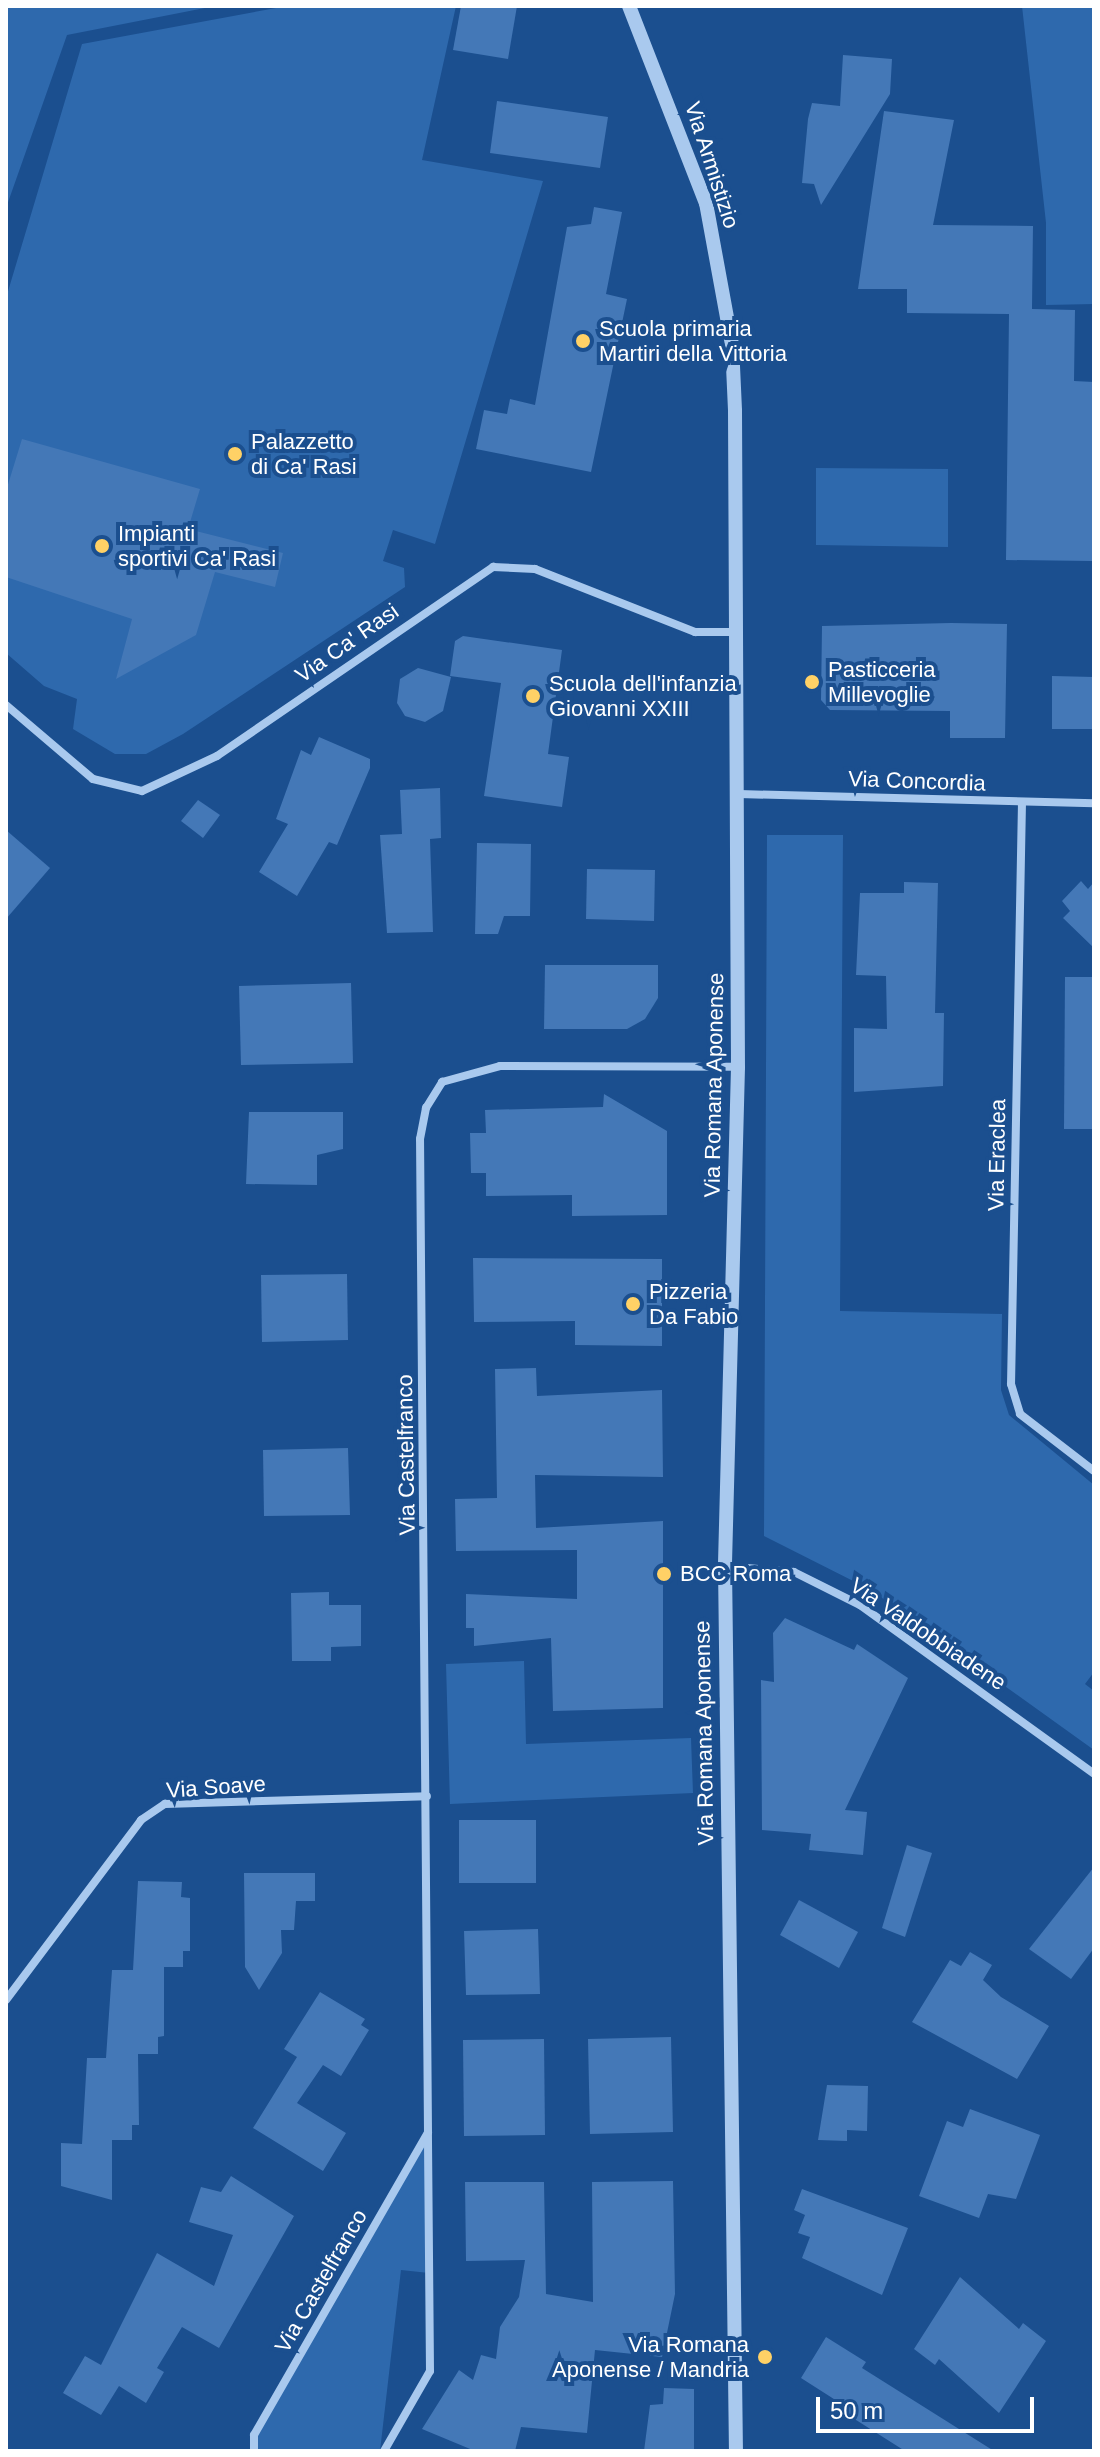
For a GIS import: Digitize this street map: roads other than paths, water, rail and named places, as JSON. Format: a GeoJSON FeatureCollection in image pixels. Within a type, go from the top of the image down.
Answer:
{"type":"FeatureCollection","features":[{"type":"Feature","properties":{"kind":"street","name":"Via Armistizio"},"geometry":{"type":"LineString","coordinates":[[629,6],[706,203],[720,264],[733,357],[738,632]]}},
{"type":"Feature","properties":{"kind":"street","name":"Via Ca' Rasi"},"geometry":{"type":"LineString","coordinates":[[6,705],[93,779],[142,791],[217,756],[493,567],[535,569],[695,632],[738,632]]}},
{"type":"Feature","properties":{"kind":"street","name":"Via Romana Aponense"},"geometry":{"type":"LineString","coordinates":[[736,2451],[725,1566],[738,1067],[738,632]]}},
{"type":"Feature","properties":{"kind":"street","name":"Via Concordia"},"geometry":{"type":"LineString","coordinates":[[739,794],[1094,803]]}},
{"type":"Feature","properties":{"kind":"street","name":"Via Eraclea"},"geometry":{"type":"LineString","coordinates":[[1022,802],[1011,1384],[1020,1414],[1094,1471]]}},
{"type":"Feature","properties":{"kind":"street","name":"Via Castelfranco"},"geometry":{"type":"LineString","coordinates":[[384,2451],[430,2371],[420,1139],[426,1108],[442,1082],[500,1066],[738,1067]]}},
{"type":"Feature","properties":{"kind":"street","name":"Via Valdobbiadene"},"geometry":{"type":"LineString","coordinates":[[725,1566],[794,1572],[860,1605],[1094,1774]]}},
{"type":"Feature","properties":{"kind":"street","name":"Via Soave"},"geometry":{"type":"LineString","coordinates":[[6,2000],[141,1820],[165,1804],[427,1796]]}},
{"type":"Feature","properties":{"kind":"street","name":"Via Castelfranco"},"geometry":{"type":"LineString","coordinates":[[254,2451],[254,2435],[428,2132]]}},
{"type":"Feature","properties":{"kind":"place","name":"Scuola primaria Martiri della Vittoria"},"geometry":{"type":"Point","coordinates":[583,341]}},
{"type":"Feature","properties":{"kind":"place","name":"Palazzetto di Ca' Rasi"},"geometry":{"type":"Point","coordinates":[235,454]}},
{"type":"Feature","properties":{"kind":"place","name":"Impianti sportivi Ca' Rasi"},"geometry":{"type":"Point","coordinates":[102,546]}},
{"type":"Feature","properties":{"kind":"place","name":"Pasticceria Millevoglie"},"geometry":{"type":"Point","coordinates":[812,682]}},
{"type":"Feature","properties":{"kind":"place","name":"Scuola dell'infanzia Giovanni XXIII"},"geometry":{"type":"Point","coordinates":[533,696]}},
{"type":"Feature","properties":{"kind":"place","name":"Pizzeria Da Fabio"},"geometry":{"type":"Point","coordinates":[633,1304]}},
{"type":"Feature","properties":{"kind":"place","name":"BCC Roma"},"geometry":{"type":"Point","coordinates":[664,1574]}},
{"type":"Feature","properties":{"kind":"place","name":"Via Romana Aponense / Mandria"},"geometry":{"type":"Point","coordinates":[765,2357]}}]}
